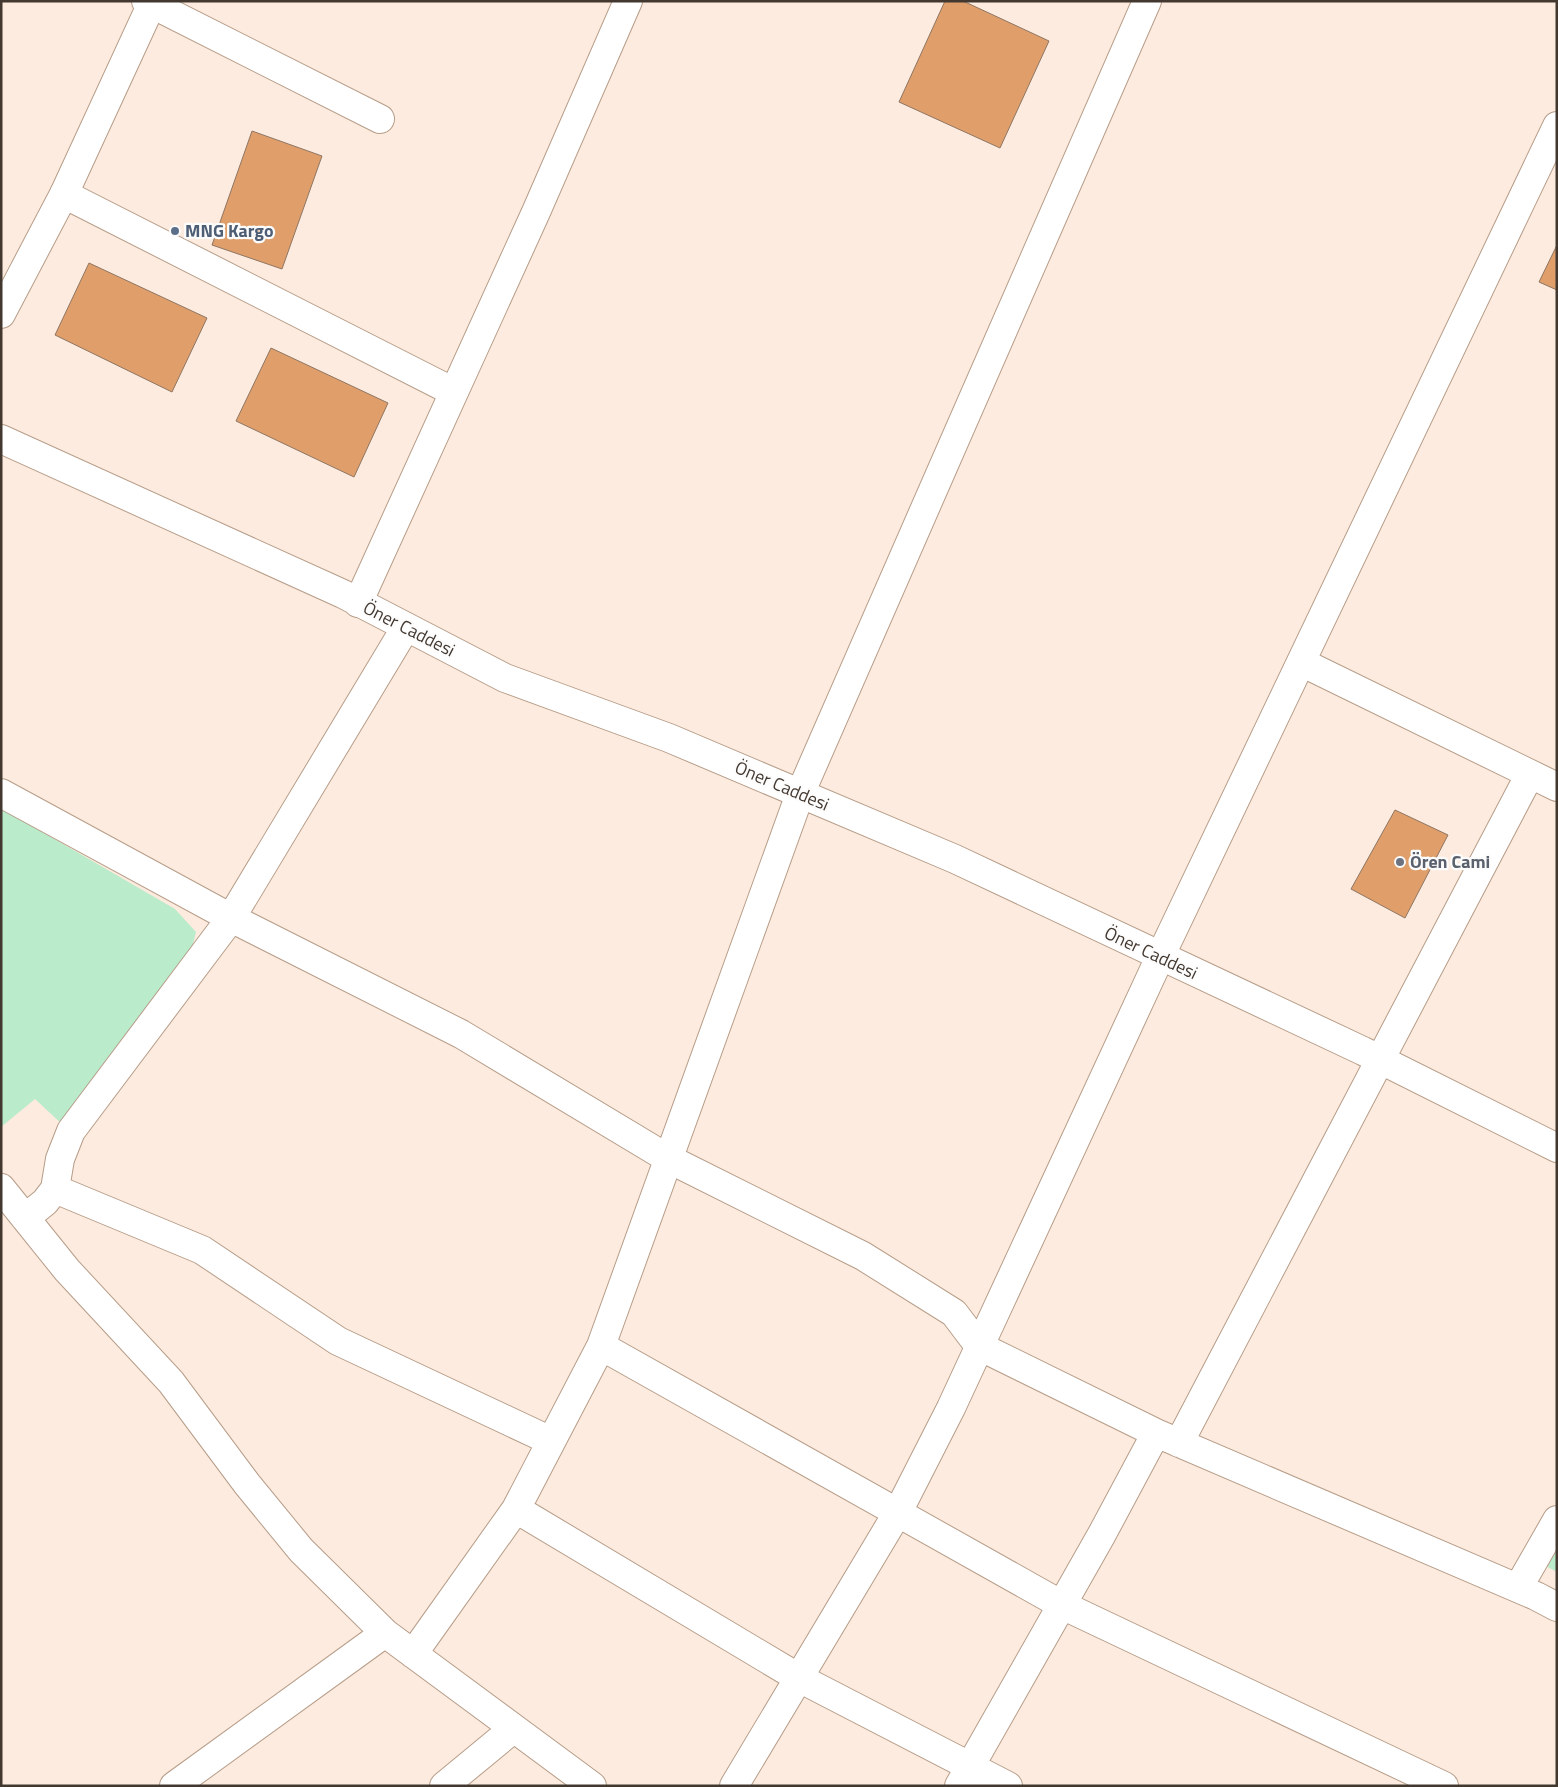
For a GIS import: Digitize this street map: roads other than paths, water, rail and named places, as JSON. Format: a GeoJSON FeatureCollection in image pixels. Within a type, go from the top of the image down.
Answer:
{"type":"FeatureCollection","features":[{"type":"Feature","properties":{"kind":"street"},"geometry":{"type":"LineString","coordinates":[[358,603],[628,1]]}},
{"type":"Feature","properties":{"kind":"street"},"geometry":{"type":"LineString","coordinates":[[413,1654],[516,1509],[601,1346],[800,794],[1147,1]]}},
{"type":"Feature","properties":{"kind":"street"},"geometry":{"type":"LineString","coordinates":[[1,314],[64,194],[150,2],[380,119]]}},
{"type":"Feature","properties":{"kind":"street"},"geometry":{"type":"LineString","coordinates":[[734,1786],[898,1512],[951,1408],[1160,957],[1557,126]]}},
{"type":"Feature","properties":{"kind":"street"},"geometry":{"type":"LineString","coordinates":[[64,194],[454,392]]}},
{"type":"Feature","properties":{"kind":"street","name":"Öner Caddesi"},"geometry":{"type":"LineString","coordinates":[[1,439],[358,603],[505,678],[669,738],[955,859],[1381,1060],[1557,1148]]}},
{"type":"Feature","properties":{"kind":"street"},"geometry":{"type":"LineString","coordinates":[[25,1218],[45,1202],[55,1189],[60,1159],[71,1131],[231,918],[406,627]]}},
{"type":"Feature","properties":{"kind":"street"},"geometry":{"type":"LineString","coordinates":[[1301,662],[1557,787]]}},
{"type":"Feature","properties":{"kind":"street"},"geometry":{"type":"LineString","coordinates":[[965,1776],[1062,1605],[1168,1438],[1381,1060],[1530,774]]}},
{"type":"Feature","properties":{"kind":"street"},"geometry":{"type":"LineString","coordinates":[[1,793],[231,918],[461,1034],[669,1159],[863,1256],[954,1313],[980,1346],[1168,1438],[1518,1588],[1557,1607]]}},
{"type":"Feature","properties":{"kind":"street"},"geometry":{"type":"LineString","coordinates":[[1,1188],[67,1270],[171,1382],[247,1484],[301,1550],[385,1633],[592,1786]]}},
{"type":"Feature","properties":{"kind":"street"},"geometry":{"type":"LineString","coordinates":[[55,1189],[202,1250],[338,1340],[551,1441]]}},
{"type":"Feature","properties":{"kind":"street"},"geometry":{"type":"LineString","coordinates":[[601,1346],[1062,1605],[1444,1786]]}},
{"type":"Feature","properties":{"kind":"street"},"geometry":{"type":"LineString","coordinates":[[516,1509],[965,1776],[1008,1786]]}},
{"type":"Feature","properties":{"kind":"street"},"geometry":{"type":"LineString","coordinates":[[1518,1588],[1557,1520]]}},
{"type":"Feature","properties":{"kind":"street"},"geometry":{"type":"LineString","coordinates":[[174,1786],[385,1633]]}},
{"type":"Feature","properties":{"kind":"street"},"geometry":{"type":"LineString","coordinates":[[444,1786],[513,1729]]}},
{"type":"Feature","properties":{"kind":"place","name":"MNG Kargo"},"geometry":{"type":"Point","coordinates":[175,231]}},
{"type":"Feature","properties":{"kind":"place","name":"Ören Cami"},"geometry":{"type":"Point","coordinates":[1400,862]}}]}
